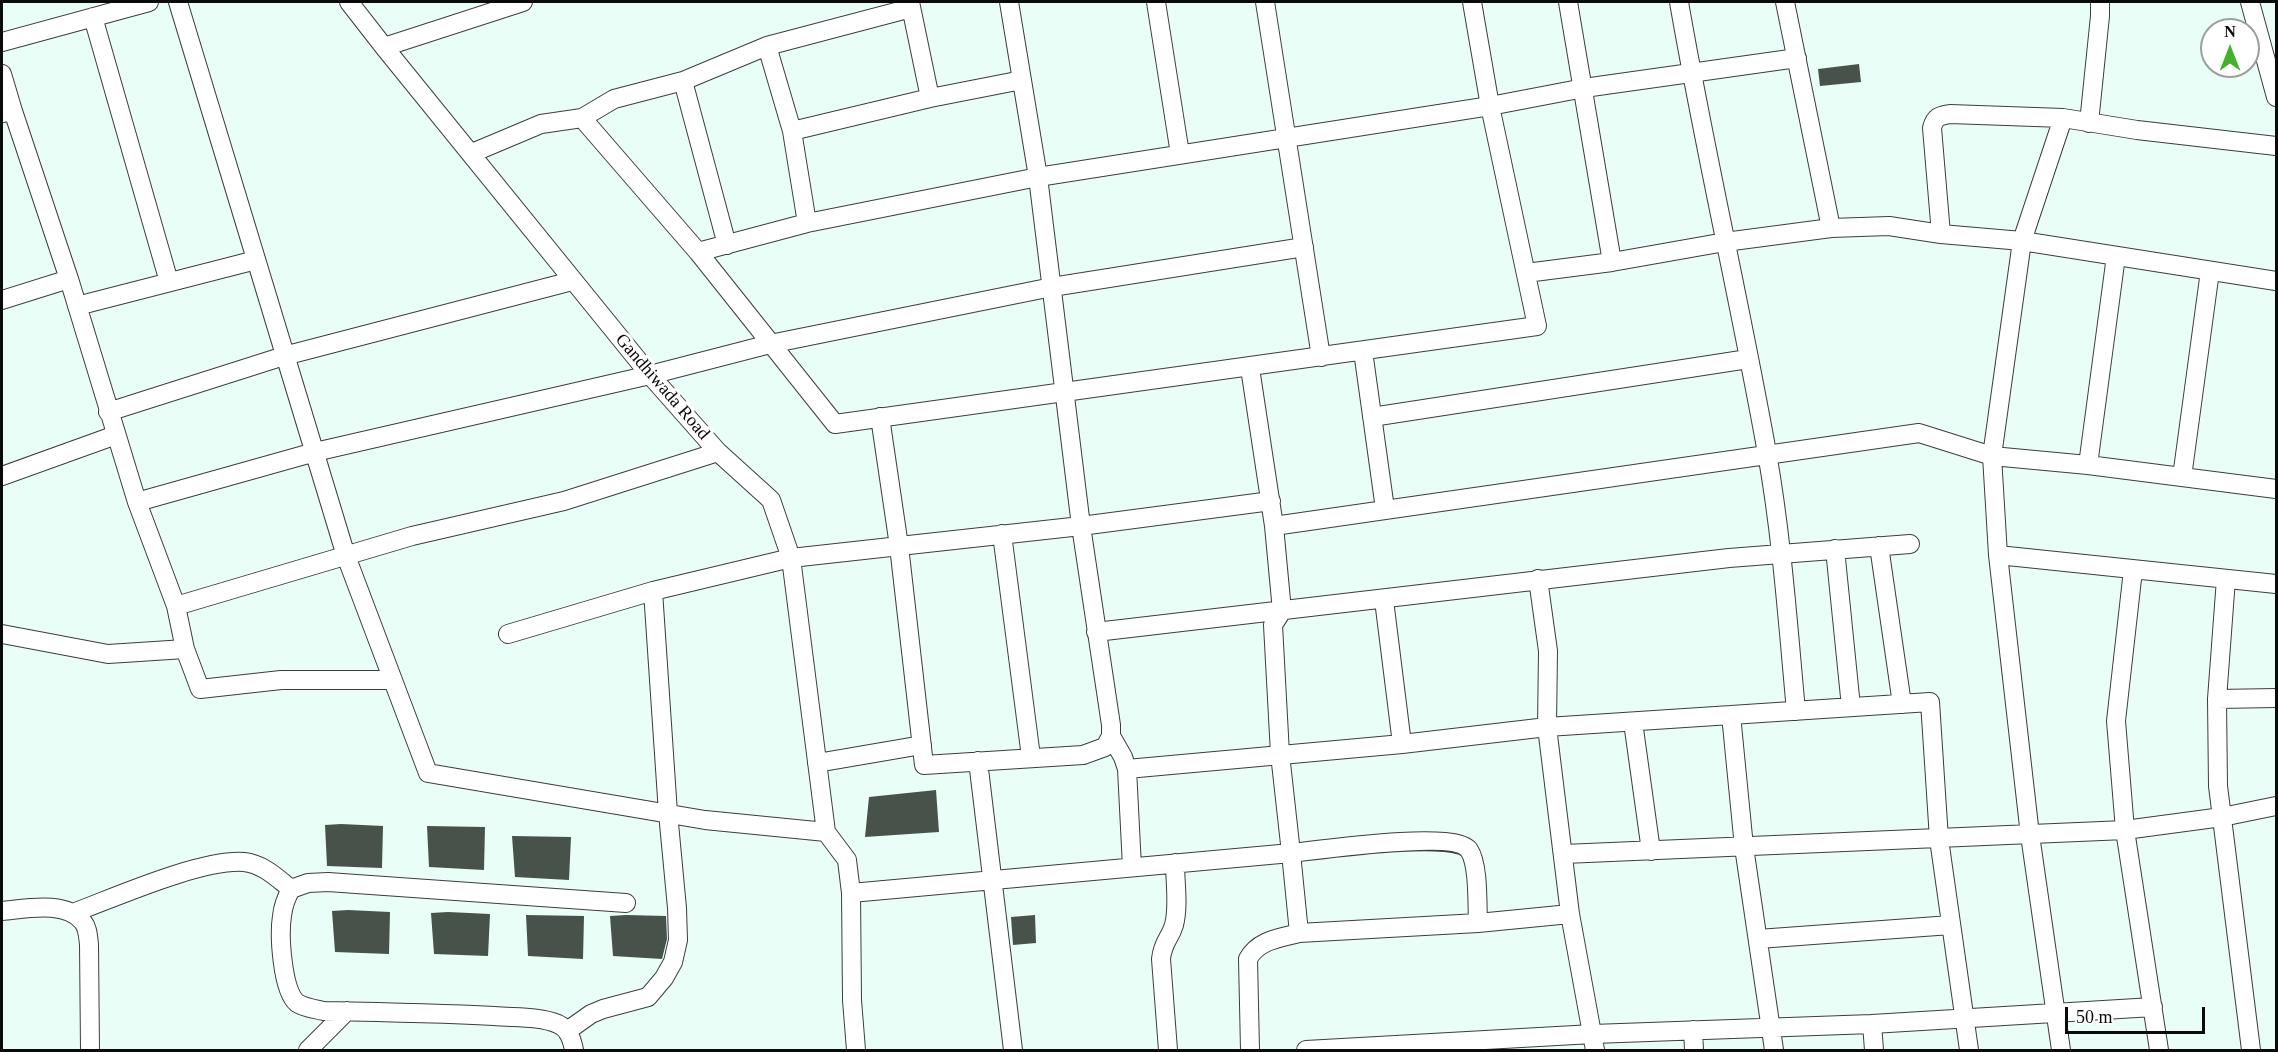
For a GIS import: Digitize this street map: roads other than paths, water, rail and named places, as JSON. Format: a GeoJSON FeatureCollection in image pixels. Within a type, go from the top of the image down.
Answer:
{"type":"FeatureCollection","features":[{"type":"Feature","properties":{"kind":"street"},"geometry":{"type":"LineString","coordinates":[[2,42],[149,2]]}},
{"type":"Feature","properties":{"kind":"street"},"geometry":{"type":"LineString","coordinates":[[178,2],[346,556],[428,773],[705,819],[826,832],[847,860],[856,1050]]}},
{"type":"Feature","properties":{"kind":"street","name":"Gandhiwada Road"},"geometry":{"type":"LineString","coordinates":[[349,2],[650,375],[718,452],[771,500],[791,558],[826,832]]}},
{"type":"Feature","properties":{"kind":"street"},"geometry":{"type":"LineString","coordinates":[[384,47],[486,7],[523,2]]}},
{"type":"Feature","properties":{"kind":"street"},"geometry":{"type":"LineString","coordinates":[[1009,2],[1038,177],[1081,526],[1106,686],[1111,736],[1127,769],[1132,867]]}},
{"type":"Feature","properties":{"kind":"street"},"geometry":{"type":"LineString","coordinates":[[1156,2],[1180,154]]}},
{"type":"Feature","properties":{"kind":"street"},"geometry":{"type":"LineString","coordinates":[[1265,2],[1321,357]]}},
{"type":"Feature","properties":{"kind":"street"},"geometry":{"type":"LineString","coordinates":[[582,118],[698,252],[835,424],[1250,368],[1537,326],[1490,106],[1472,2]]}},
{"type":"Feature","properties":{"kind":"street"},"geometry":{"type":"LineString","coordinates":[[1568,2],[1612,262]]}},
{"type":"Feature","properties":{"kind":"street"},"geometry":{"type":"LineString","coordinates":[[1679,2],[1767,454],[1781,553],[1796,711]]}},
{"type":"Feature","properties":{"kind":"street"},"geometry":{"type":"LineString","coordinates":[[1785,2],[1831,228]]}},
{"type":"Feature","properties":{"kind":"street"},"geometry":{"type":"LineString","coordinates":[[2089,123],[2100,2]]}},
{"type":"Feature","properties":{"kind":"street"},"geometry":{"type":"LineString","coordinates":[[2250,2],[2277,97]]}},
{"type":"Feature","properties":{"kind":"street"},"geometry":{"type":"LineString","coordinates":[[472,153],[541,124],[582,118],[614,99],[683,81],[766,46],[911,5],[930,98]]}},
{"type":"Feature","properties":{"kind":"street"},"geometry":{"type":"LineString","coordinates":[[93,17],[169,282]]}},
{"type":"Feature","properties":{"kind":"street"},"geometry":{"type":"LineString","coordinates":[[766,46],[792,130],[807,223]]}},
{"type":"Feature","properties":{"kind":"street"},"geometry":{"type":"LineString","coordinates":[[698,252],[807,223],[1038,177],[1490,106],[1584,88],[1797,58]]}},
{"type":"Feature","properties":{"kind":"street"},"geometry":{"type":"LineString","coordinates":[[2,74],[8,112],[69,279],[108,412],[137,502],[176,606],[185,649],[200,689],[281,680],[393,680]]}},
{"type":"Feature","properties":{"kind":"street"},"geometry":{"type":"LineString","coordinates":[[792,130],[930,98],[1022,80]]}},
{"type":"Feature","properties":{"kind":"street"},"geometry":{"type":"LineString","coordinates":[[683,81],[727,245]]}},
{"type":"Feature","properties":{"kind":"street"},"geometry":{"type":"LineString","coordinates":[[1941,234],[1932,128],[1938,116],[1950,114],[2063,118],[2277,146]]}},
{"type":"Feature","properties":{"kind":"street"},"geometry":{"type":"LineString","coordinates":[[2061,1050],[2030,835],[1998,555],[1992,456],[2022,241],[2063,118]]}},
{"type":"Feature","properties":{"kind":"street"},"geometry":{"type":"LineString","coordinates":[[1526,273],[1831,228],[1889,226],[1941,234],[2022,241],[2277,281]]}},
{"type":"Feature","properties":{"kind":"street"},"geometry":{"type":"LineString","coordinates":[[137,502],[315,452],[770,345],[1052,287],[1304,247]]}},
{"type":"Feature","properties":{"kind":"street"},"geometry":{"type":"LineString","coordinates":[[2088,465],[2116,256]]}},
{"type":"Feature","properties":{"kind":"street"},"geometry":{"type":"LineString","coordinates":[[77,306],[256,260]]}},
{"type":"Feature","properties":{"kind":"street"},"geometry":{"type":"LineString","coordinates":[[2182,477],[2210,271]]}},
{"type":"Feature","properties":{"kind":"street"},"geometry":{"type":"LineString","coordinates":[[2,300],[69,279]]}},
{"type":"Feature","properties":{"kind":"street"},"geometry":{"type":"LineString","coordinates":[[108,412],[284,356],[572,281]]}},
{"type":"Feature","properties":{"kind":"street"},"geometry":{"type":"LineString","coordinates":[[1363,351],[1385,510]]}},
{"type":"Feature","properties":{"kind":"street"},"geometry":{"type":"LineString","coordinates":[[1372,417],[1748,359]]}},
{"type":"Feature","properties":{"kind":"street"},"geometry":{"type":"LineString","coordinates":[[1250,368],[1274,525],[1282,611],[1273,625],[1280,754],[1299,933]]}},
{"type":"Feature","properties":{"kind":"street"},"geometry":{"type":"LineString","coordinates":[[880,417],[899,546],[924,765],[1083,755],[1105,747],[1111,736]]}},
{"type":"Feature","properties":{"kind":"street"},"geometry":{"type":"LineString","coordinates":[[1274,525],[1919,433],[1992,456],[2088,465],[2277,489]]}},
{"type":"Feature","properties":{"kind":"street"},"geometry":{"type":"LineString","coordinates":[[2,476],[116,435]]}},
{"type":"Feature","properties":{"kind":"street"},"geometry":{"type":"LineString","coordinates":[[176,606],[412,536],[564,501],[718,452]]}},
{"type":"Feature","properties":{"kind":"street"},"geometry":{"type":"LineString","coordinates":[[508,634],[653,591],[791,558],[1081,526],[1270,501]]}},
{"type":"Feature","properties":{"kind":"street"},"geometry":{"type":"LineString","coordinates":[[1002,534],[1031,757]]}},
{"type":"Feature","properties":{"kind":"street"},"geometry":{"type":"LineString","coordinates":[[1096,632],[1384,600],[1538,579],[1781,553],[1910,544]]}},
{"type":"Feature","properties":{"kind":"street"},"geometry":{"type":"LineString","coordinates":[[1879,546],[1902,704]]}},
{"type":"Feature","properties":{"kind":"street"},"geometry":{"type":"LineString","coordinates":[[1834,549],[1851,707]]}},
{"type":"Feature","properties":{"kind":"street"},"geometry":{"type":"LineString","coordinates":[[1998,555],[2277,584]]}},
{"type":"Feature","properties":{"kind":"street"},"geometry":{"type":"LineString","coordinates":[[2133,570],[2116,721],[2125,830],[2159,1050]]}},
{"type":"Feature","properties":{"kind":"street"},"geometry":{"type":"LineString","coordinates":[[1538,579],[1548,651],[1547,727],[1570,914],[1594,1042]]}},
{"type":"Feature","properties":{"kind":"street"},"geometry":{"type":"LineString","coordinates":[[2226,579],[2217,699],[2218,786],[2251,1050]]}},
{"type":"Feature","properties":{"kind":"street"},"geometry":{"type":"LineString","coordinates":[[567,1031],[603,1008],[648,998],[673,962],[678,940],[653,591]]}},
{"type":"Feature","properties":{"kind":"street"},"geometry":{"type":"LineString","coordinates":[[1384,600],[1402,744]]}},
{"type":"Feature","properties":{"kind":"street"},"geometry":{"type":"LineString","coordinates":[[2,634],[108,654],[185,649]]}},
{"type":"Feature","properties":{"kind":"street"},"geometry":{"type":"LineString","coordinates":[[2217,699],[2277,698]]}},
{"type":"Feature","properties":{"kind":"street"},"geometry":{"type":"LineString","coordinates":[[1127,769],[1402,744],[1547,727],[1930,702],[1939,839],[1969,1050]]}},
{"type":"Feature","properties":{"kind":"street"},"geometry":{"type":"LineString","coordinates":[[1731,715],[1744,847],[1774,1050]]}},
{"type":"Feature","properties":{"kind":"street"},"geometry":{"type":"LineString","coordinates":[[1634,722],[1651,851]]}},
{"type":"Feature","properties":{"kind":"street"},"geometry":{"type":"LineString","coordinates":[[817,763],[922,745]]}},
{"type":"Feature","properties":{"kind":"street"},"geometry":{"type":"LineString","coordinates":[[978,761],[1013,1050]]}},
{"type":"Feature","properties":{"kind":"street"},"geometry":{"type":"LineString","coordinates":[[1564,854],[2125,830],[2222,817],[2277,806]]}},
{"type":"Feature","properties":{"kind":"street"},"geometry":{"type":"LineString","coordinates":[[850,893],[1292,853],[1367,844],[1455,842],[1464,845],[1473,860],[1478,923]]}},
{"type":"Feature","properties":{"kind":"street"},"geometry":{"type":"LineString","coordinates":[[73,913],[181,874],[220,864],[245,862],[264,868],[291,889]]}},
{"type":"Feature","properties":{"kind":"street"},"geometry":{"type":"LineString","coordinates":[[1168,1050],[1161,959],[1162,948],[1171,933],[1176,917],[1175,863]]}},
{"type":"Feature","properties":{"kind":"street"},"geometry":{"type":"LineString","coordinates":[[574,1050],[567,1031],[558,1024],[536,1019],[445,1013],[347,1011],[309,1008],[297,1003],[286,984],[281,931],[285,900],[291,889],[308,883],[328,882],[626,903]]}},
{"type":"Feature","properties":{"kind":"street"},"geometry":{"type":"LineString","coordinates":[[2,911],[59,908],[73,913],[83,922],[88,931],[89,944],[90,1050]]}},
{"type":"Feature","properties":{"kind":"street"},"geometry":{"type":"LineString","coordinates":[[1250,1050],[1248,959],[1252,950],[1259,945],[1299,933],[1478,923],[1570,914]]}},
{"type":"Feature","properties":{"kind":"street"},"geometry":{"type":"LineString","coordinates":[[1758,939],[1951,925]]}},
{"type":"Feature","properties":{"kind":"street"},"geometry":{"type":"LineString","coordinates":[[1306,1050],[1594,1042],[1693,1030],[1872,1024],[2153,1007]]}},
{"type":"Feature","properties":{"kind":"street"},"geometry":{"type":"LineString","coordinates":[[308,1050],[347,1011]]}},
{"type":"Feature","properties":{"kind":"street"},"geometry":{"type":"LineString","coordinates":[[1872,1024],[1874,1050]]}},
{"type":"Feature","properties":{"kind":"street"},"geometry":{"type":"LineString","coordinates":[[1693,1030],[1694,1050]]}}]}
